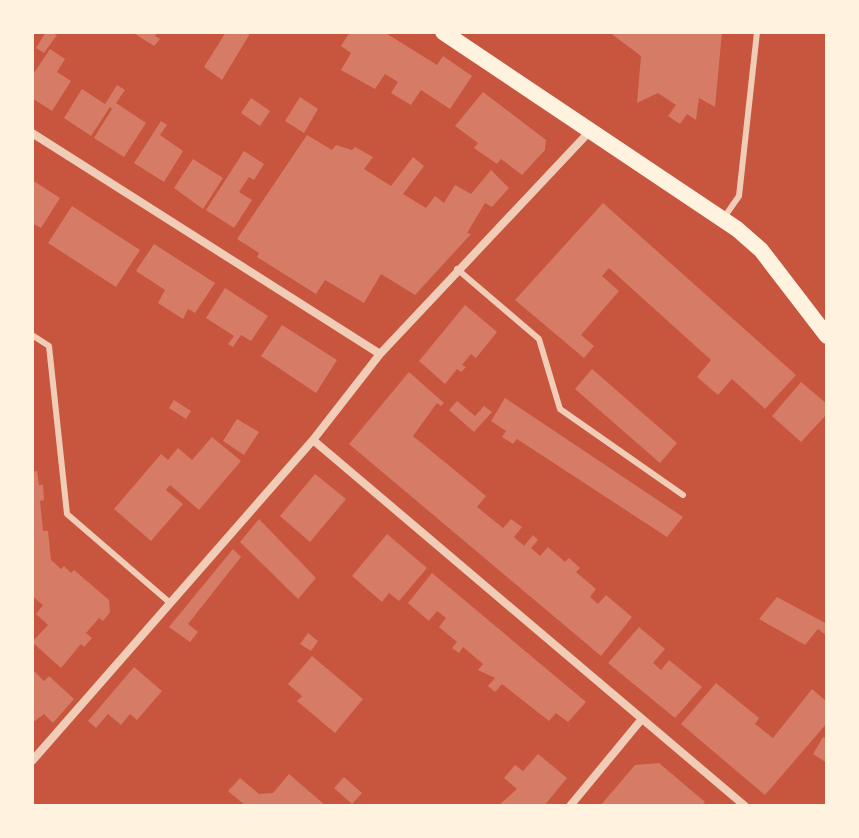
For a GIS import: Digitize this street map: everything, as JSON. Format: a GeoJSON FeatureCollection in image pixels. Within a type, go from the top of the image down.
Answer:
{"type":"FeatureCollection","features":[{"type":"Feature","properties":{"kind":"main road"},"geometry":{"type":"LineString","coordinates":[[443,32],[723,219],[761,250],[827,336]]}},
{"type":"Feature","properties":{"kind":"street"},"geometry":{"type":"LineString","coordinates":[[32,761],[313,440],[380,354],[457,269],[570,156],[590,131]]}},
{"type":"Feature","properties":{"kind":"street"},"geometry":{"type":"LineString","coordinates":[[32,133],[380,354]]}},
{"type":"Feature","properties":{"kind":"street"},"geometry":{"type":"LineString","coordinates":[[313,440],[745,806]]}},
{"type":"Feature","properties":{"kind":"street"},"geometry":{"type":"LineString","coordinates":[[570,806],[641,720]]}},
{"type":"Feature","properties":{"kind":"lane"},"geometry":{"type":"LineString","coordinates":[[723,219],[739,196],[757,32]]}},
{"type":"Feature","properties":{"kind":"lane"},"geometry":{"type":"LineString","coordinates":[[457,269],[539,339],[560,409],[683,495]]}},
{"type":"Feature","properties":{"kind":"lane"},"geometry":{"type":"LineString","coordinates":[[32,335],[49,346],[67,514],[169,602]]}},
{"type":"Feature","properties":{"kind":"building"},"geometry":{"type":"Polygon","coordinates":[[[46,32],[57,35],[44,53],[36,48],[46,32]]]}},
{"type":"Feature","properties":{"kind":"building"},"geometry":{"type":"Polygon","coordinates":[[[132,32],[158,32],[155,36],[160,39],[154,46],[132,32]]]}},
{"type":"Feature","properties":{"kind":"building"},"geometry":{"type":"Polygon","coordinates":[[[226,32],[251,32],[222,80],[204,67],[226,32]]]}},
{"type":"Feature","properties":{"kind":"building"},"geometry":{"type":"Polygon","coordinates":[[[350,32],[384,32],[437,65],[443,56],[472,76],[450,109],[421,90],[411,105],[391,93],[398,82],[385,74],[375,89],[341,70],[351,53],[341,46],[350,32]]]}},
{"type":"Feature","properties":{"kind":"building"},"geometry":{"type":"Polygon","coordinates":[[[609,32],[722,32],[715,107],[699,98],[696,120],[687,114],[680,124],[668,116],[676,105],[658,93],[637,103],[641,56],[609,32]]]}},
{"type":"Feature","properties":{"kind":"building"},"geometry":{"type":"Polygon","coordinates":[[[50,49],[65,59],[57,72],[71,81],[52,111],[32,98],[32,76],[50,49]]]}},
{"type":"Feature","properties":{"kind":"building"},"geometry":{"type":"Polygon","coordinates":[[[117,85],[125,90],[116,103],[146,123],[124,157],[94,138],[112,109],[110,107],[91,136],[64,118],[82,89],[105,104],[117,85]]]}},
{"type":"Feature","properties":{"kind":"building"},"geometry":{"type":"Polygon","coordinates":[[[483,92],[546,140],[545,150],[522,175],[501,159],[497,164],[474,148],[478,143],[455,126],[483,92]]]}},
{"type":"Feature","properties":{"kind":"building"},"geometry":{"type":"Polygon","coordinates":[[[300,97],[318,109],[304,133],[285,121],[300,97]]]}},
{"type":"Feature","properties":{"kind":"building"},"geometry":{"type":"Polygon","coordinates":[[[251,98],[270,111],[260,126],[241,113],[251,98]]]}},
{"type":"Feature","properties":{"kind":"building"},"geometry":{"type":"Polygon","coordinates":[[[161,121],[167,125],[160,135],[183,151],[164,182],[134,163],[161,121]]]}},
{"type":"Feature","properties":{"kind":"building"},"geometry":{"type":"Polygon","coordinates":[[[307,135],[332,150],[336,145],[352,150],[355,147],[373,157],[364,169],[391,186],[413,157],[424,166],[403,194],[426,208],[435,196],[444,203],[455,185],[471,194],[491,170],[509,188],[492,207],[485,203],[467,233],[471,234],[415,295],[381,274],[364,303],[325,280],[316,294],[257,257],[259,253],[237,239],[307,135]]]}},
{"type":"Feature","properties":{"kind":"building"},"geometry":{"type":"Polygon","coordinates":[[[244,151],[264,164],[254,180],[249,177],[239,192],[252,200],[234,228],[206,210],[244,151]]]}},
{"type":"Feature","properties":{"kind":"building"},"geometry":{"type":"Polygon","coordinates":[[[193,159],[223,178],[203,209],[174,188],[193,159]]]}},
{"type":"Feature","properties":{"kind":"building"},"geometry":{"type":"Polygon","coordinates":[[[32,180],[60,198],[41,228],[32,223],[32,180]]]}},
{"type":"Feature","properties":{"kind":"building"},"geometry":{"type":"Polygon","coordinates":[[[603,203],[796,375],[765,409],[732,379],[718,395],[697,377],[711,360],[609,268],[602,276],[619,291],[581,335],[594,346],[584,358],[515,300],[603,203]]]}},
{"type":"Feature","properties":{"kind":"building"},"geometry":{"type":"Polygon","coordinates":[[[72,206],[140,250],[116,287],[48,243],[72,206]]]}},
{"type":"Feature","properties":{"kind":"building"},"geometry":{"type":"Polygon","coordinates":[[[154,244],[215,283],[195,313],[188,309],[183,319],[158,303],[165,290],[136,271],[154,244]]]}},
{"type":"Feature","properties":{"kind":"building"},"geometry":{"type":"Polygon","coordinates":[[[225,288],[268,316],[251,341],[241,335],[233,347],[228,344],[234,336],[206,318],[225,288]]]}},
{"type":"Feature","properties":{"kind":"building"},"geometry":{"type":"Polygon","coordinates":[[[465,305],[497,332],[476,358],[471,354],[462,365],[466,367],[461,372],[457,369],[445,384],[419,361],[465,305]]]}},
{"type":"Feature","properties":{"kind":"building"},"geometry":{"type":"Polygon","coordinates":[[[282,325],[337,360],[316,393],[261,356],[282,325]]]}},
{"type":"Feature","properties":{"kind":"building"},"geometry":{"type":"Polygon","coordinates":[[[592,369],[677,443],[660,463],[575,389],[592,369]]]}},
{"type":"Feature","properties":{"kind":"building"},"geometry":{"type":"Polygon","coordinates":[[[409,372],[444,403],[441,406],[437,403],[413,436],[486,496],[477,507],[503,528],[511,519],[522,527],[514,537],[524,546],[533,535],[538,540],[531,548],[540,556],[548,547],[565,562],[569,558],[580,568],[576,572],[596,589],[590,597],[598,604],[606,595],[632,617],[601,656],[349,444],[409,372]]]}},
{"type":"Feature","properties":{"kind":"building"},"geometry":{"type":"Polygon","coordinates":[[[801,382],[827,404],[827,414],[801,442],[772,416],[801,382]]]}},
{"type":"Feature","properties":{"kind":"building"},"geometry":{"type":"Polygon","coordinates":[[[505,398],[683,517],[667,537],[517,439],[513,444],[502,437],[506,431],[491,421],[505,398]]]}},
{"type":"Feature","properties":{"kind":"building"},"geometry":{"type":"Polygon","coordinates":[[[174,400],[191,411],[186,419],[169,408],[174,400]]]}},
{"type":"Feature","properties":{"kind":"building"},"geometry":{"type":"Polygon","coordinates":[[[457,401],[475,416],[484,406],[492,412],[474,432],[449,410],[457,401]]]}},
{"type":"Feature","properties":{"kind":"building"},"geometry":{"type":"Polygon","coordinates":[[[237,419],[259,432],[244,455],[223,441],[237,419]]]}},
{"type":"Feature","properties":{"kind":"building"},"geometry":{"type":"Polygon","coordinates":[[[212,437],[241,461],[199,510],[170,485],[166,490],[183,504],[151,541],[114,509],[161,454],[168,460],[178,448],[192,460],[212,437]]]}},
{"type":"Feature","properties":{"kind":"building"},"geometry":{"type":"Polygon","coordinates":[[[37,471],[39,485],[43,485],[44,500],[40,501],[43,531],[48,531],[51,560],[61,569],[64,566],[71,573],[74,570],[109,600],[110,612],[103,621],[99,618],[86,633],[92,638],[84,647],[81,644],[61,668],[32,642],[48,625],[36,614],[43,605],[32,596],[32,472],[37,471]]]}},
{"type":"Feature","properties":{"kind":"building"},"geometry":{"type":"Polygon","coordinates":[[[315,474],[346,499],[310,542],[280,516],[315,474]]]}},
{"type":"Feature","properties":{"kind":"building"},"geometry":{"type":"Polygon","coordinates":[[[259,519],[316,578],[298,599],[240,542],[259,519]]]}},
{"type":"Feature","properties":{"kind":"building"},"geometry":{"type":"Polygon","coordinates":[[[387,534],[427,568],[399,601],[389,593],[382,602],[352,576],[387,534]]]}},
{"type":"Feature","properties":{"kind":"building"},"geometry":{"type":"Polygon","coordinates":[[[233,549],[241,557],[188,624],[198,632],[190,642],[169,627],[233,549]]]}},
{"type":"Feature","properties":{"kind":"building"},"geometry":{"type":"Polygon","coordinates":[[[432,573],[586,702],[568,722],[556,713],[549,721],[502,684],[495,692],[488,686],[495,678],[478,670],[483,664],[463,647],[459,653],[452,648],[457,642],[439,627],[446,618],[437,611],[429,621],[408,603],[432,573]]]}},
{"type":"Feature","properties":{"kind":"building"},"geometry":{"type":"Polygon","coordinates":[[[777,597],[827,624],[827,636],[818,629],[805,645],[759,619],[777,597]]]}},
{"type":"Feature","properties":{"kind":"building"},"geometry":{"type":"Polygon","coordinates":[[[639,627],[665,649],[653,663],[661,670],[669,660],[702,687],[675,718],[608,663],[639,627]]]}},
{"type":"Feature","properties":{"kind":"building"},"geometry":{"type":"Polygon","coordinates":[[[308,633],[318,641],[311,651],[300,644],[308,633]]]}},
{"type":"Feature","properties":{"kind":"building"},"geometry":{"type":"Polygon","coordinates":[[[312,656],[363,699],[335,733],[297,701],[302,696],[288,684],[312,656]]]}},
{"type":"Feature","properties":{"kind":"building"},"geometry":{"type":"Polygon","coordinates":[[[134,667],[162,691],[137,720],[130,714],[121,725],[108,714],[96,728],[88,721],[134,667]]]}},
{"type":"Feature","properties":{"kind":"building"},"geometry":{"type":"Polygon","coordinates":[[[32,669],[44,681],[49,676],[74,699],[53,723],[44,714],[32,723],[32,669]]]}},
{"type":"Feature","properties":{"kind":"building"},"geometry":{"type":"Polygon","coordinates":[[[716,683],[759,718],[755,724],[773,738],[812,689],[827,702],[827,723],[765,795],[681,724],[716,683]]]}},
{"type":"Feature","properties":{"kind":"building"},"geometry":{"type":"Polygon","coordinates":[[[823,737],[827,739],[827,763],[813,754],[823,737]]]}},
{"type":"Feature","properties":{"kind":"building"},"geometry":{"type":"Polygon","coordinates":[[[538,754],[567,778],[544,806],[498,806],[517,789],[504,778],[515,765],[523,771],[538,754]]]}},
{"type":"Feature","properties":{"kind":"building"},"geometry":{"type":"Polygon","coordinates":[[[659,763],[705,802],[702,806],[600,806],[635,765],[659,763]]]}},
{"type":"Feature","properties":{"kind":"building"},"geometry":{"type":"Polygon","coordinates":[[[289,774],[326,806],[246,806],[228,791],[240,778],[259,794],[273,793],[289,774]]]}},
{"type":"Feature","properties":{"kind":"building"},"geometry":{"type":"Polygon","coordinates":[[[344,777],[362,793],[352,804],[334,788],[344,777]]]}}]}
